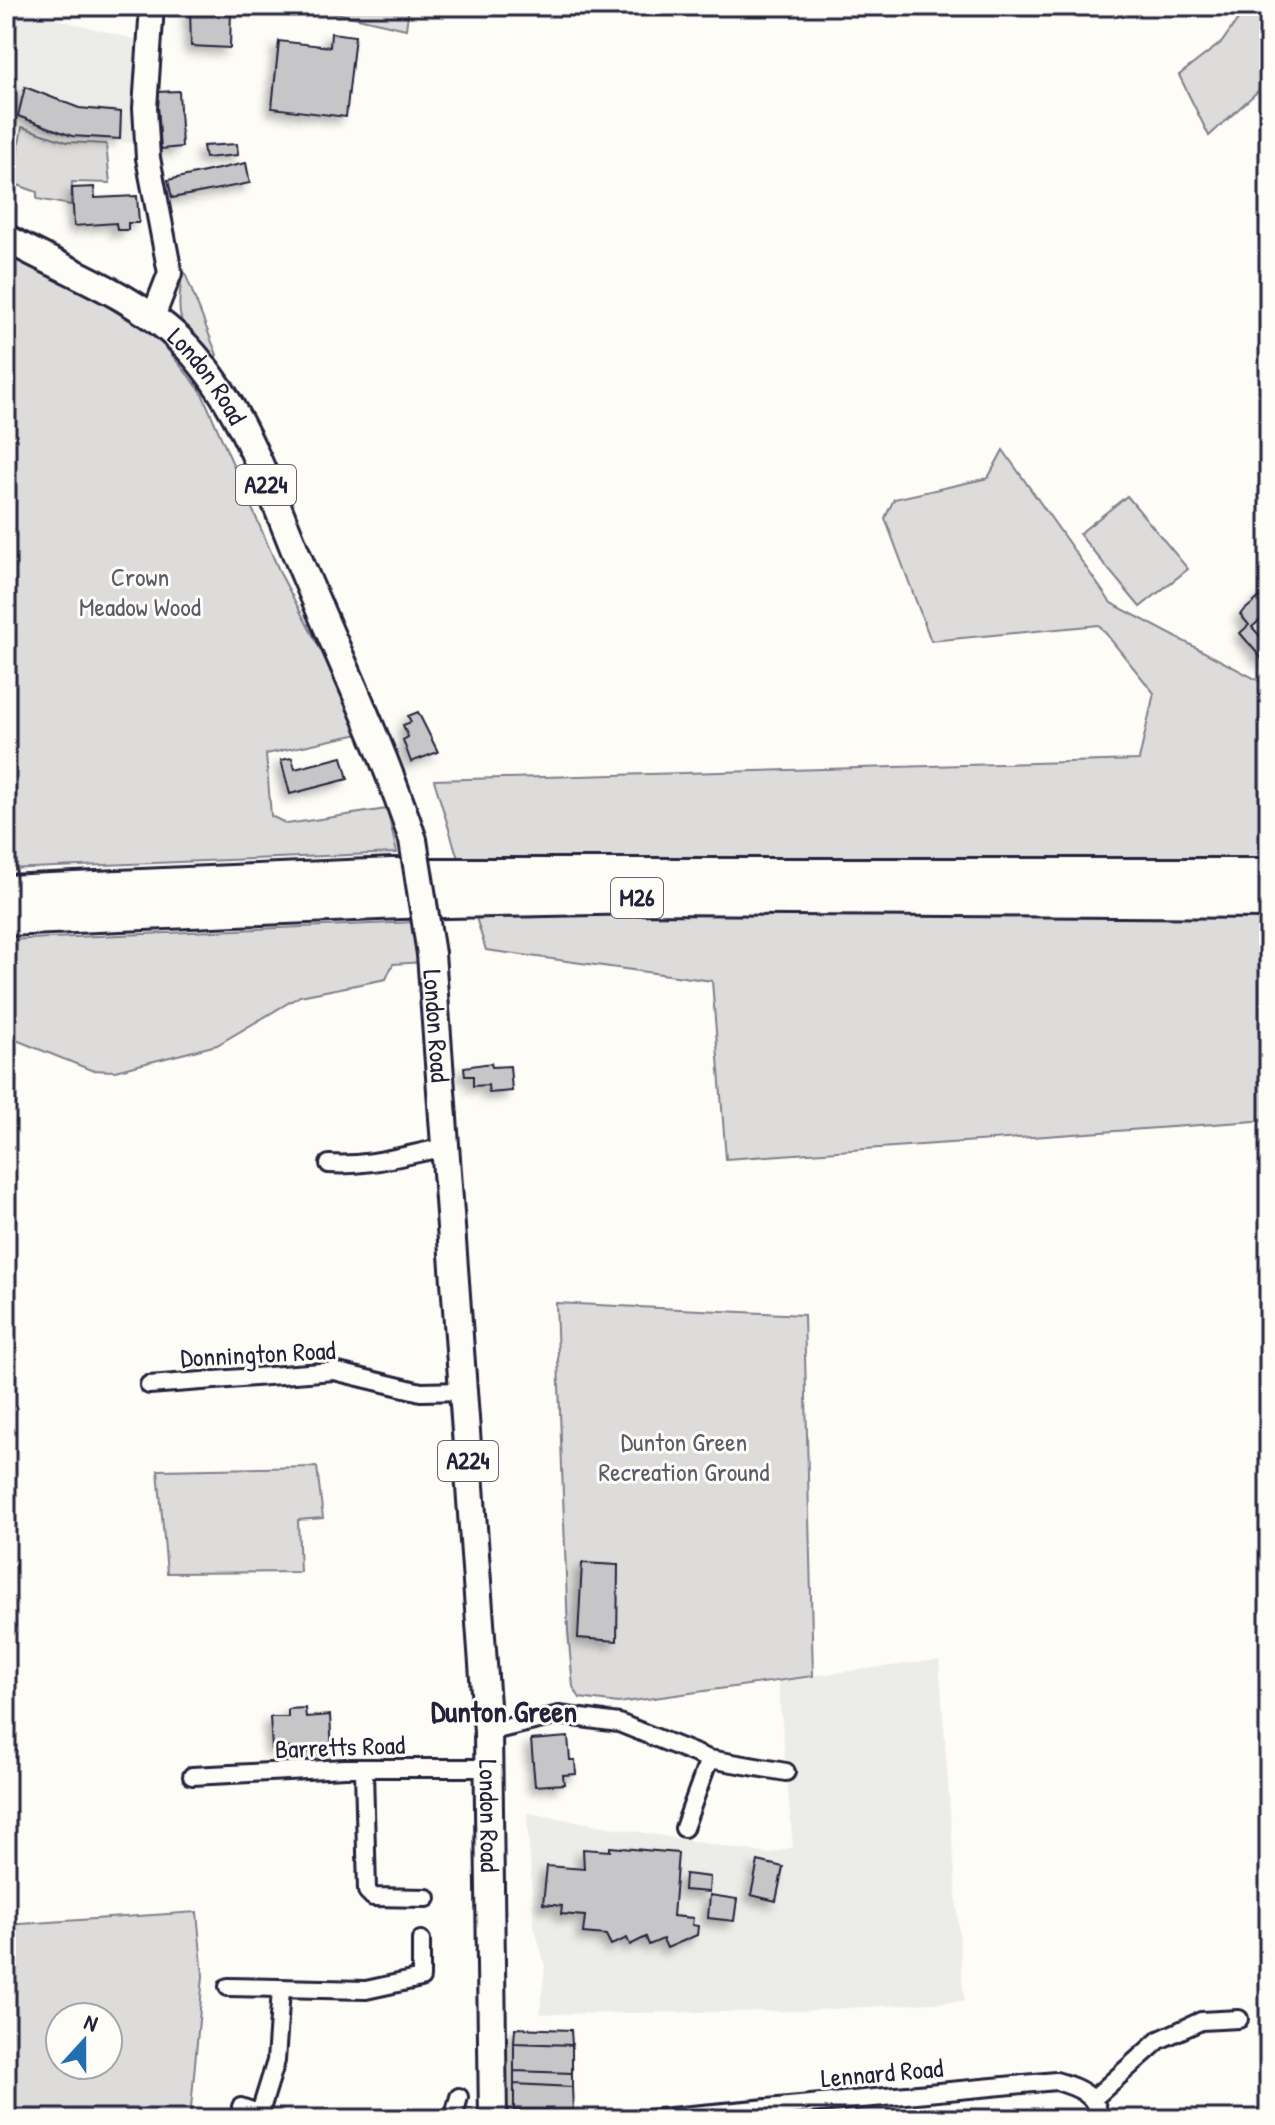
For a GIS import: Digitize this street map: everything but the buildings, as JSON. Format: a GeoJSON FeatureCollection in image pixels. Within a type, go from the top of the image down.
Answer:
{"type":"FeatureCollection","features":[{"type":"Feature","properties":{"kind":"highway","name":"M26"},"geometry":{"type":"LineString","coordinates":[[6,891],[392,874],[1269,874]]}},
{"type":"Feature","properties":{"kind":"highway","name":"M26"},"geometry":{"type":"LineString","coordinates":[[6,920],[401,903],[614,899],[1269,902]]}},
{"type":"Feature","properties":{"kind":"main road","name":"A224"},"geometry":{"type":"LineString","coordinates":[[6,238],[153,317]]}},
{"type":"Feature","properties":{"kind":"main road","name":"London Road"},"geometry":{"type":"LineString","coordinates":[[153,317],[201,363],[237,421],[392,777],[413,840],[431,954],[448,1147],[488,1732],[493,2119]]}},
{"type":"Feature","properties":{"kind":"street","name":"London Road"},"geometry":{"type":"LineString","coordinates":[[152,6],[145,108],[149,173],[170,273],[153,317]]}},
{"type":"Feature","properties":{"kind":"street"},"geometry":{"type":"LineString","coordinates":[[329,1164],[354,1166],[393,1161],[448,1147]]}},
{"type":"Feature","properties":{"kind":"street","name":"Donnington Road"},"geometry":{"type":"LineString","coordinates":[[149,1385],[334,1371],[421,1392],[464,1391]]}},
{"type":"Feature","properties":{"kind":"street"},"geometry":{"type":"LineString","coordinates":[[488,1732],[523,1727],[559,1715],[619,1723],[709,1759],[786,1772]]}},
{"type":"Feature","properties":{"kind":"street"},"geometry":{"type":"LineString","coordinates":[[684,1828],[709,1759]]}},
{"type":"Feature","properties":{"kind":"street","name":"Barretts Road"},"geometry":{"type":"LineString","coordinates":[[192,1776],[489,1768]]}},
{"type":"Feature","properties":{"kind":"street"},"geometry":{"type":"LineString","coordinates":[[364,1770],[367,1891],[373,1897],[427,1898]]}},
{"type":"Feature","properties":{"kind":"street"},"geometry":{"type":"LineString","coordinates":[[228,1987],[366,1990],[421,1978],[421,1940]]}},
{"type":"Feature","properties":{"kind":"street"},"geometry":{"type":"LineString","coordinates":[[241,2107],[258,2116],[276,2061],[281,1989]]}},
{"type":"Feature","properties":{"kind":"street"},"geometry":{"type":"LineString","coordinates":[[1100,2119],[1093,2099],[1159,2040],[1201,2021],[1239,2019]]}},
{"type":"Feature","properties":{"kind":"street","name":"Lennard Road"},"geometry":{"type":"LineString","coordinates":[[649,2119],[1056,2081],[1076,2087],[1093,2099]]}},
{"type":"Feature","properties":{"kind":"street"},"geometry":{"type":"LineString","coordinates":[[436,2111],[454,2117],[459,2097]]}},
{"type":"Feature","properties":{"kind":"shaded area"},"geometry":{"type":"Polygon","coordinates":[[[6,6],[138,40],[135,143],[73,139],[25,124],[6,113],[6,6]]]}},
{"type":"Feature","properties":{"kind":"shaded area"},"geometry":{"type":"Polygon","coordinates":[[[939,1660],[964,2001],[800,2011],[540,2014],[545,1965],[534,1925],[527,1813],[769,1854],[793,1847],[778,1680],[939,1660]]]}},
{"type":"Feature","properties":{"kind":"green space"},"geometry":{"type":"Polygon","coordinates":[[[305,6],[409,6],[406,29],[305,6]]]}},
{"type":"Feature","properties":{"kind":"green space"},"geometry":{"type":"Polygon","coordinates":[[[1247,6],[1269,6],[1269,81],[1209,136],[1179,75],[1222,42],[1247,6]]]}},
{"type":"Feature","properties":{"kind":"green space"},"geometry":{"type":"Polygon","coordinates":[[[22,127],[67,142],[106,144],[110,183],[72,182],[71,205],[37,199],[37,192],[12,183],[22,127]]]}},
{"type":"Feature","properties":{"kind":"green space","name":"Crown Meadow Wood"},"geometry":{"type":"Polygon","coordinates":[[[6,254],[75,286],[159,339],[201,391],[281,575],[336,679],[359,734],[266,754],[271,816],[287,824],[387,809],[397,853],[6,869],[6,254]]]}},
{"type":"Feature","properties":{"kind":"green space"},"geometry":{"type":"Polygon","coordinates":[[[183,268],[217,355],[213,361],[185,329],[182,320],[183,268]]]}},
{"type":"Feature","properties":{"kind":"green space"},"geometry":{"type":"Polygon","coordinates":[[[1003,450],[1111,603],[1269,686],[1269,1120],[726,1159],[712,981],[486,950],[434,780],[1139,760],[1154,693],[1099,625],[931,641],[885,518],[894,499],[988,478],[1003,450]]]}},
{"type":"Feature","properties":{"kind":"green space"},"geometry":{"type":"Polygon","coordinates":[[[1127,496],[1188,569],[1140,607],[1079,534],[1127,496]]]}},
{"type":"Feature","properties":{"kind":"green space"},"geometry":{"type":"Polygon","coordinates":[[[416,922],[423,962],[393,964],[386,979],[300,996],[217,1045],[115,1071],[91,1070],[6,1036],[6,940],[416,922]]]}},
{"type":"Feature","properties":{"kind":"green space","name":"Dunton Green Recreation Ground"},"geometry":{"type":"Polygon","coordinates":[[[556,1303],[804,1315],[813,1676],[618,1703],[580,1698],[573,1687],[568,1631],[556,1303]]]}},
{"type":"Feature","properties":{"kind":"green space"},"geometry":{"type":"Polygon","coordinates":[[[317,1467],[323,1518],[298,1520],[300,1572],[167,1573],[158,1470],[317,1467]]]}},
{"type":"Feature","properties":{"kind":"green space"},"geometry":{"type":"Polygon","coordinates":[[[197,1912],[203,1976],[190,2119],[6,2119],[6,1925],[197,1912]]]}},
{"type":"Feature","properties":{"kind":"district","name":"Dunton Green"},"geometry":{"type":"Point","coordinates":[504,1712]}}]}
